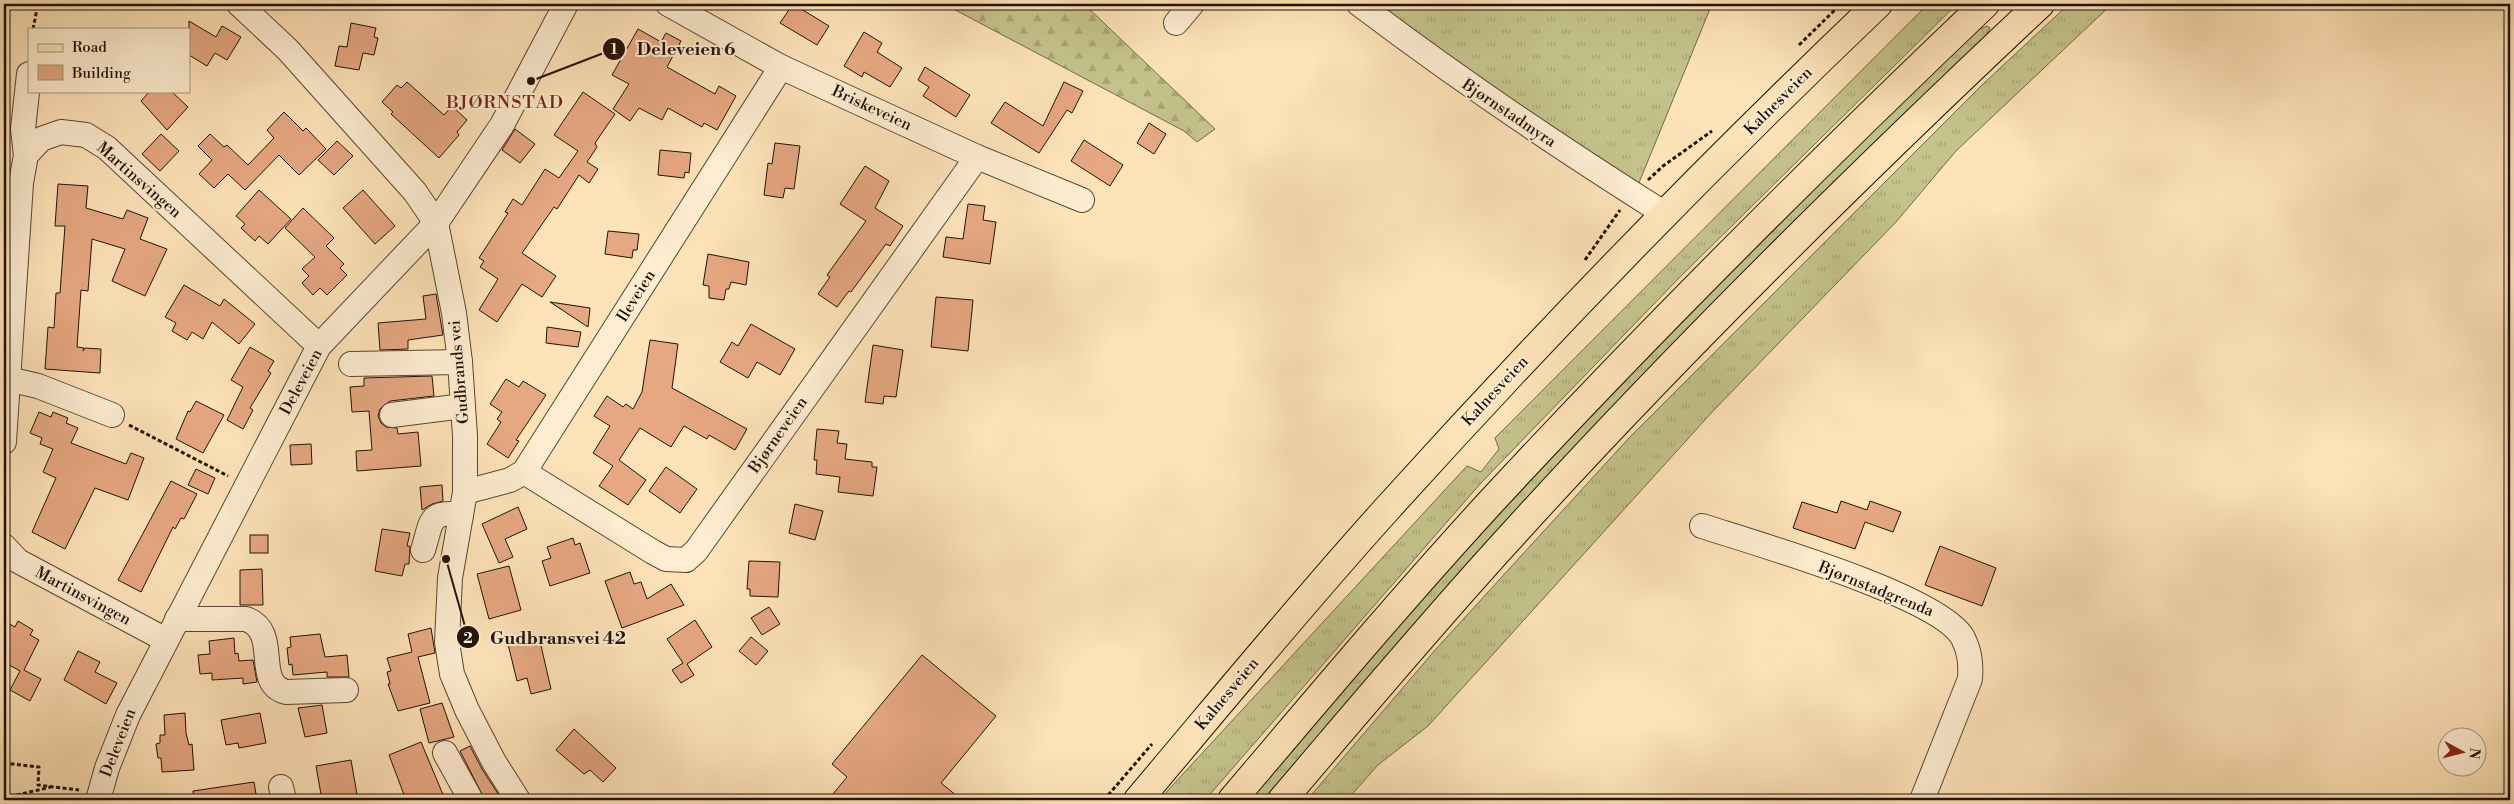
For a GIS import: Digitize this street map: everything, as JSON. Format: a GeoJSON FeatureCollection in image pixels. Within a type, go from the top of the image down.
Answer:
{"type":"FeatureCollection","features":[{"type":"Feature","properties":{"kind":"main road","name":"Kalnesveien"},"geometry":{"type":"LineString","coordinates":[[1138,800],[1385,511],[1527,356],[1665,214],[1878,4]]}},
{"type":"Feature","properties":{"kind":"main road"},"geometry":{"type":"LineString","coordinates":[[1232,800],[1417,585],[1558,430],[1777,206],[1985,4]]}},
{"type":"Feature","properties":{"kind":"main road"},"geometry":{"type":"LineString","coordinates":[[1282,800],[1445,609],[1589,453],[1811,226],[2040,4]]}},
{"type":"Feature","properties":{"kind":"street","name":"Gudbrands vei"},"geometry":{"type":"LineString","coordinates":[[239,4],[288,50],[415,192],[436,223],[454,313],[463,406],[465,492],[447,610],[447,642],[452,674],[485,745],[518,800]]}},
{"type":"Feature","properties":{"kind":"street","name":"Deleveien"},"geometry":{"type":"LineString","coordinates":[[99,799],[107,768],[128,715],[319,346],[436,223],[502,125],[566,4]]}},
{"type":"Feature","properties":{"kind":"street","name":"Briskeveien"},"geometry":{"type":"LineString","coordinates":[[668,4],[781,67],[977,157],[1082,200]]}},
{"type":"Feature","properties":{"kind":"street"},"geometry":{"type":"LineString","coordinates":[[1176,24],[1192,4]]}},
{"type":"Feature","properties":{"kind":"street","name":"Bjørnstadmyra"},"geometry":{"type":"LineString","coordinates":[[1359,4],[1443,68],[1504,110],[1665,214]]}},
{"type":"Feature","properties":{"kind":"street","name":"Ileveien"},"geometry":{"type":"LineString","coordinates":[[524,472],[781,67]]}},
{"type":"Feature","properties":{"kind":"street"},"geometry":{"type":"LineString","coordinates":[[4,442],[21,183],[26,155],[24,129],[28,85]]}},
{"type":"Feature","properties":{"kind":"street","name":"Martinsvingen"},"geometry":{"type":"LineString","coordinates":[[26,155],[41,138],[61,132],[86,135],[107,148],[319,346]]}},
{"type":"Feature","properties":{"kind":"street","name":"Bjørneveien"},"geometry":{"type":"LineString","coordinates":[[524,472],[652,552],[666,559],[686,560],[696,551],[977,157]]}},
{"type":"Feature","properties":{"kind":"street"},"geometry":{"type":"LineString","coordinates":[[351,364],[460,362]]}},
{"type":"Feature","properties":{"kind":"street"},"geometry":{"type":"LineString","coordinates":[[8,378],[38,386],[112,415]]}},
{"type":"Feature","properties":{"kind":"street"},"geometry":{"type":"LineString","coordinates":[[392,415],[463,406]]}},
{"type":"Feature","properties":{"kind":"street"},"geometry":{"type":"LineString","coordinates":[[465,492],[510,480],[524,472]]}},
{"type":"Feature","properties":{"kind":"street"},"geometry":{"type":"LineString","coordinates":[[423,550],[437,515],[446,512],[462,515]]}},
{"type":"Feature","properties":{"kind":"street","name":"Bjørnstadgrenda"},"geometry":{"type":"LineString","coordinates":[[1702,526],[1860,579],[1914,602],[1944,618],[1963,637],[1971,660],[1970,679],[1922,800]]}},
{"type":"Feature","properties":{"kind":"street","name":"Martinsvingen"},"geometry":{"type":"LineString","coordinates":[[4,546],[18,561],[166,640]]}},
{"type":"Feature","properties":{"kind":"street"},"geometry":{"type":"LineString","coordinates":[[177,619],[246,619],[253,622],[264,640],[270,682],[278,690],[286,692],[346,690]]}},
{"type":"Feature","properties":{"kind":"street"},"geometry":{"type":"LineString","coordinates":[[445,753],[471,800]]}},
{"type":"Feature","properties":{"kind":"path"},"geometry":{"type":"LineString","coordinates":[[33,28],[38,4]]}},
{"type":"Feature","properties":{"kind":"path"},"geometry":{"type":"LineString","coordinates":[[112,415],[246,485]]}},
{"type":"Feature","properties":{"kind":"path"},"geometry":{"type":"LineString","coordinates":[[4,763],[39,767],[38,785],[76,790],[99,799]]}},
{"type":"Feature","properties":{"kind":"path"},"geometry":{"type":"LineString","coordinates":[[4,798],[54,787]]}},
{"type":"Feature","properties":{"kind":"green space"},"geometry":{"type":"Polygon","coordinates":[[[944,4],[1084,4],[1215,129],[1197,142],[1184,131],[944,4]]]}},
{"type":"Feature","properties":{"kind":"green space"},"geometry":{"type":"Polygon","coordinates":[[[1359,4],[1712,4],[1634,195],[1359,4]]]}},
{"type":"Feature","properties":{"kind":"green space"},"geometry":{"type":"Polygon","coordinates":[[[1928,4],[1957,4],[1679,278],[1480,484],[1205,800],[1159,800],[1467,466],[1481,472],[1499,449],[1495,438],[1928,4]]]}},
{"type":"Feature","properties":{"kind":"green space"},"geometry":{"type":"Polygon","coordinates":[[[2069,4],[2112,4],[1956,151],[1896,222],[1713,411],[1428,726],[1378,765],[1347,800],[1307,800],[1436,649],[1629,438],[1983,84],[2069,4]]]}},
{"type":"Feature","properties":{"kind":"green space"},"geometry":{"type":"Polygon","coordinates":[[[1987,26],[1990,28],[1985,38],[1541,483],[1351,697],[1263,800],[1251,800],[1441,578],[1571,438],[1704,300],[1839,165],[1976,31],[1987,26]]]}},
{"type":"Feature","properties":{"kind":"building"},"geometry":{"type":"Polygon","coordinates":[[[793,4],[829,26],[817,45],[780,23],[793,4]]]}},
{"type":"Feature","properties":{"kind":"building"},"geometry":{"type":"Polygon","coordinates":[[[189,21],[216,37],[222,26],[241,37],[227,60],[215,53],[207,66],[190,56],[189,21]]]}},
{"type":"Feature","properties":{"kind":"building"},"geometry":{"type":"Polygon","coordinates":[[[351,23],[376,28],[374,37],[378,38],[374,55],[363,53],[359,70],[335,66],[339,46],[347,47],[351,23]]]}},
{"type":"Feature","properties":{"kind":"building"},"geometry":{"type":"Polygon","coordinates":[[[638,29],[661,42],[666,33],[681,41],[667,67],[715,94],[719,86],[736,96],[717,130],[704,123],[702,127],[668,108],[662,120],[639,108],[630,121],[613,109],[629,84],[612,75],[638,29]]]}},
{"type":"Feature","properties":{"kind":"building"},"geometry":{"type":"Polygon","coordinates":[[[864,32],[882,43],[877,52],[902,68],[890,87],[864,72],[862,77],[844,66],[864,32]]]}},
{"type":"Feature","properties":{"kind":"building"},"geometry":{"type":"Polygon","coordinates":[[[925,67],[970,95],[956,117],[923,96],[929,87],[918,80],[925,67]]]}},
{"type":"Feature","properties":{"kind":"building"},"geometry":{"type":"Polygon","coordinates":[[[407,82],[444,115],[452,106],[467,120],[457,132],[459,135],[439,158],[391,114],[393,112],[382,102],[397,85],[401,88],[407,82]]]}},
{"type":"Feature","properties":{"kind":"building"},"geometry":{"type":"Polygon","coordinates":[[[1064,82],[1083,91],[1072,113],[1067,110],[1039,153],[991,123],[1005,102],[1043,126],[1064,82]]]}},
{"type":"Feature","properties":{"kind":"building"},"geometry":{"type":"Polygon","coordinates":[[[149,92],[172,92],[188,107],[167,130],[141,101],[149,92]]]}},
{"type":"Feature","properties":{"kind":"building"},"geometry":{"type":"Polygon","coordinates":[[[583,92],[615,114],[595,143],[597,147],[587,162],[598,169],[589,183],[579,175],[557,209],[554,207],[522,253],[556,276],[542,297],[522,284],[497,322],[479,310],[498,279],[480,267],[484,261],[479,258],[508,213],[505,212],[513,199],[522,205],[545,169],[559,178],[578,151],[554,135],[583,92]]]}},
{"type":"Feature","properties":{"kind":"building"},"geometry":{"type":"Polygon","coordinates":[[[284,112],[303,131],[306,128],[326,149],[299,175],[279,155],[245,190],[228,174],[214,188],[199,174],[212,160],[198,146],[210,134],[224,147],[227,145],[248,165],[274,138],[267,130],[284,112]]]}},
{"type":"Feature","properties":{"kind":"building"},"geometry":{"type":"Polygon","coordinates":[[[1149,123],[1166,134],[1154,154],[1137,143],[1149,123]]]}},
{"type":"Feature","properties":{"kind":"building"},"geometry":{"type":"Polygon","coordinates":[[[515,129],[535,144],[520,163],[502,150],[515,129]]]}},
{"type":"Feature","properties":{"kind":"building"},"geometry":{"type":"Polygon","coordinates":[[[161,134],[179,151],[160,171],[142,154],[161,134]]]}},
{"type":"Feature","properties":{"kind":"building"},"geometry":{"type":"Polygon","coordinates":[[[1084,140],[1123,165],[1110,186],[1071,161],[1084,140]]]}},
{"type":"Feature","properties":{"kind":"building"},"geometry":{"type":"Polygon","coordinates":[[[337,141],[353,156],[334,175],[318,160],[337,141]]]}},
{"type":"Feature","properties":{"kind":"building"},"geometry":{"type":"Polygon","coordinates":[[[775,143],[800,146],[794,189],[785,188],[783,198],[764,195],[768,163],[772,164],[775,143]]]}},
{"type":"Feature","properties":{"kind":"building"},"geometry":{"type":"Polygon","coordinates":[[[660,150],[691,153],[689,173],[685,172],[684,178],[658,175],[660,150]]]}},
{"type":"Feature","properties":{"kind":"building"},"geometry":{"type":"Polygon","coordinates":[[[865,166],[889,181],[875,208],[903,226],[890,246],[886,244],[851,292],[849,291],[837,307],[818,294],[830,277],[827,275],[866,221],[840,204],[865,166]]]}},
{"type":"Feature","properties":{"kind":"building"},"geometry":{"type":"Polygon","coordinates":[[[58,184],[88,186],[86,208],[123,219],[127,210],[148,218],[140,239],[167,249],[145,296],[112,281],[125,249],[92,239],[88,291],[81,290],[77,347],[84,348],[83,351],[85,348],[101,349],[100,373],[45,369],[48,327],[54,328],[56,293],[60,293],[65,226],[55,226],[58,184]]]}},
{"type":"Feature","properties":{"kind":"building"},"geometry":{"type":"Polygon","coordinates":[[[259,190],[291,219],[268,244],[259,236],[255,241],[241,228],[245,224],[236,216],[259,190]]]}},
{"type":"Feature","properties":{"kind":"building"},"geometry":{"type":"Polygon","coordinates":[[[363,190],[395,226],[375,244],[343,208],[363,190]]]}},
{"type":"Feature","properties":{"kind":"building"},"geometry":{"type":"Polygon","coordinates":[[[968,204],[985,206],[983,220],[996,222],[990,264],[943,257],[946,237],[963,239],[968,204]]]}},
{"type":"Feature","properties":{"kind":"building"},"geometry":{"type":"Polygon","coordinates":[[[303,208],[334,238],[326,246],[344,264],[340,268],[347,275],[327,295],[320,288],[313,295],[302,283],[309,276],[302,269],[315,257],[285,228],[303,208]]]}},
{"type":"Feature","properties":{"kind":"building"},"geometry":{"type":"Polygon","coordinates":[[[608,231],[639,234],[637,250],[633,250],[632,258],[605,254],[608,231]]]}},
{"type":"Feature","properties":{"kind":"building"},"geometry":{"type":"Polygon","coordinates":[[[708,254],[749,262],[746,285],[731,282],[729,289],[726,289],[724,300],[709,298],[709,286],[703,285],[708,254]]]}},
{"type":"Feature","properties":{"kind":"building"},"geometry":{"type":"Polygon","coordinates":[[[184,285],[220,306],[224,299],[255,324],[239,344],[212,322],[203,339],[192,332],[187,340],[172,331],[176,323],[165,317],[184,285]]]}},
{"type":"Feature","properties":{"kind":"building"},"geometry":{"type":"Polygon","coordinates":[[[436,294],[443,335],[408,340],[408,349],[380,350],[378,323],[426,319],[423,296],[436,294]]]}},
{"type":"Feature","properties":{"kind":"building"},"geometry":{"type":"Polygon","coordinates":[[[936,297],[973,300],[968,351],[931,347],[936,297]]]}},
{"type":"Feature","properties":{"kind":"building"},"geometry":{"type":"Polygon","coordinates":[[[550,302],[590,308],[588,327],[550,302]]]}},
{"type":"Feature","properties":{"kind":"building"},"geometry":{"type":"Polygon","coordinates":[[[751,324],[795,349],[780,375],[757,362],[748,378],[720,362],[732,342],[738,346],[751,324]]]}},
{"type":"Feature","properties":{"kind":"building"},"geometry":{"type":"Polygon","coordinates":[[[547,327],[581,332],[578,347],[546,343],[547,327]]]}},
{"type":"Feature","properties":{"kind":"building"},"geometry":{"type":"Polygon","coordinates":[[[650,340],[678,344],[672,388],[747,429],[735,450],[709,435],[707,439],[684,426],[671,447],[640,428],[619,460],[646,480],[628,505],[599,486],[613,466],[593,453],[610,426],[594,416],[607,396],[623,407],[626,404],[633,409],[642,392],[650,340]]]}},
{"type":"Feature","properties":{"kind":"building"},"geometry":{"type":"Polygon","coordinates":[[[873,345],[903,350],[896,397],[884,396],[883,404],[865,402],[873,345]]]}},
{"type":"Feature","properties":{"kind":"building"},"geometry":{"type":"Polygon","coordinates":[[[250,347],[274,361],[268,371],[271,373],[250,408],[253,410],[243,429],[227,420],[243,387],[231,380],[250,347]]]}},
{"type":"Feature","properties":{"kind":"building"},"geometry":{"type":"Polygon","coordinates":[[[432,376],[434,396],[390,401],[380,409],[378,416],[381,423],[386,427],[397,428],[398,434],[418,432],[421,466],[357,471],[356,451],[372,450],[369,411],[352,412],[350,387],[364,386],[364,378],[432,376]]]}},
{"type":"Feature","properties":{"kind":"building"},"geometry":{"type":"Polygon","coordinates":[[[506,379],[519,387],[523,381],[546,395],[516,440],[519,441],[508,458],[487,444],[501,422],[497,419],[502,412],[490,404],[506,379]]]}},
{"type":"Feature","properties":{"kind":"building"},"geometry":{"type":"Polygon","coordinates":[[[196,401],[224,415],[203,453],[176,439],[188,411],[190,412],[196,401]]]}},
{"type":"Feature","properties":{"kind":"building"},"geometry":{"type":"Polygon","coordinates":[[[39,412],[51,417],[53,412],[68,418],[66,423],[78,428],[71,443],[126,464],[131,453],[144,458],[128,500],[95,488],[65,549],[32,532],[56,478],[43,472],[53,449],[40,444],[42,438],[30,433],[39,412]]]}},
{"type":"Feature","properties":{"kind":"building"},"geometry":{"type":"Polygon","coordinates":[[[817,429],[839,431],[837,443],[847,444],[845,459],[872,462],[872,467],[877,467],[873,496],[838,492],[840,477],[816,474],[817,460],[814,460],[817,429]]]}},
{"type":"Feature","properties":{"kind":"building"},"geometry":{"type":"Polygon","coordinates":[[[311,444],[312,464],[291,465],[290,445],[311,444]]]}},
{"type":"Feature","properties":{"kind":"building"},"geometry":{"type":"Polygon","coordinates":[[[666,467],[697,489],[680,513],[649,491],[666,467]]]}},
{"type":"Feature","properties":{"kind":"building"},"geometry":{"type":"Polygon","coordinates":[[[196,469],[215,478],[208,494],[188,485],[196,469]]]}},
{"type":"Feature","properties":{"kind":"building"},"geometry":{"type":"Polygon","coordinates":[[[171,481],[197,494],[184,519],[181,518],[175,529],[173,527],[141,592],[118,580],[171,481]]]}},
{"type":"Feature","properties":{"kind":"building"},"geometry":{"type":"Polygon","coordinates":[[[442,485],[443,501],[432,504],[422,510],[420,487],[442,485]]]}},
{"type":"Feature","properties":{"kind":"building"},"geometry":{"type":"Polygon","coordinates":[[[1841,501],[1867,510],[1870,501],[1901,512],[1893,532],[1865,522],[1855,549],[1793,528],[1802,502],[1837,513],[1841,501]]]}},
{"type":"Feature","properties":{"kind":"building"},"geometry":{"type":"Polygon","coordinates":[[[795,504],[823,511],[815,540],[789,533],[795,504]]]}},
{"type":"Feature","properties":{"kind":"building"},"geometry":{"type":"Polygon","coordinates":[[[518,507],[527,529],[505,539],[513,557],[499,563],[482,524],[518,507]]]}},
{"type":"Feature","properties":{"kind":"building"},"geometry":{"type":"Polygon","coordinates":[[[382,529],[410,533],[407,546],[410,546],[409,564],[405,564],[402,576],[375,571],[382,529]]]}},
{"type":"Feature","properties":{"kind":"building"},"geometry":{"type":"Polygon","coordinates":[[[250,535],[268,535],[268,553],[250,553],[250,535]]]}},
{"type":"Feature","properties":{"kind":"building"},"geometry":{"type":"Polygon","coordinates":[[[573,538],[575,545],[580,543],[590,573],[550,586],[542,561],[551,558],[547,547],[573,538]]]}},
{"type":"Feature","properties":{"kind":"building"},"geometry":{"type":"Polygon","coordinates":[[[1940,546],[1996,568],[1982,606],[1925,585],[1940,546]]]}},
{"type":"Feature","properties":{"kind":"building"},"geometry":{"type":"Polygon","coordinates":[[[749,561],[780,562],[778,597],[750,596],[750,589],[747,589],[749,561]]]}},
{"type":"Feature","properties":{"kind":"building"},"geometry":{"type":"Polygon","coordinates":[[[509,566],[521,610],[489,619],[477,574],[509,566]]]}},
{"type":"Feature","properties":{"kind":"building"},"geometry":{"type":"Polygon","coordinates":[[[262,569],[263,605],[240,605],[240,570],[262,569]]]}},
{"type":"Feature","properties":{"kind":"building"},"geometry":{"type":"Polygon","coordinates":[[[630,572],[634,584],[641,582],[647,599],[671,584],[684,605],[622,628],[605,581],[630,572]]]}},
{"type":"Feature","properties":{"kind":"building"},"geometry":{"type":"Polygon","coordinates":[[[769,607],[780,624],[762,635],[751,618],[769,607]]]}},
{"type":"Feature","properties":{"kind":"building"},"geometry":{"type":"Polygon","coordinates":[[[695,620],[712,647],[687,664],[694,675],[681,683],[672,670],[683,663],[667,639],[695,620]]]}},
{"type":"Feature","properties":{"kind":"building"},"geometry":{"type":"Polygon","coordinates":[[[4,621],[15,627],[18,621],[33,630],[30,635],[39,640],[24,670],[41,679],[30,701],[10,690],[20,671],[4,662],[4,621]]]}},
{"type":"Feature","properties":{"kind":"building"},"geometry":{"type":"Polygon","coordinates":[[[431,628],[435,653],[418,657],[430,703],[398,711],[388,684],[390,684],[387,672],[391,671],[387,658],[412,652],[408,634],[431,628]]]}},
{"type":"Feature","properties":{"kind":"building"},"geometry":{"type":"Polygon","coordinates":[[[320,634],[325,657],[347,655],[349,677],[327,677],[327,672],[293,675],[292,664],[289,665],[287,648],[291,647],[290,637],[320,634]]]}},
{"type":"Feature","properties":{"kind":"building"},"geometry":{"type":"Polygon","coordinates":[[[539,637],[551,689],[531,694],[527,678],[517,681],[508,644],[539,637]]]}},
{"type":"Feature","properties":{"kind":"building"},"geometry":{"type":"Polygon","coordinates":[[[751,637],[768,651],[756,665],[739,651],[751,637]]]}},
{"type":"Feature","properties":{"kind":"building"},"geometry":{"type":"Polygon","coordinates":[[[234,638],[235,654],[238,653],[239,661],[253,660],[257,682],[243,684],[243,678],[212,680],[212,673],[200,674],[198,655],[210,654],[209,641],[234,638]]]}},
{"type":"Feature","properties":{"kind":"building"},"geometry":{"type":"Polygon","coordinates":[[[78,651],[100,662],[95,672],[117,683],[106,704],[64,680],[78,651]]]}},
{"type":"Feature","properties":{"kind":"building"},"geometry":{"type":"Polygon","coordinates":[[[922,655],[996,716],[941,783],[962,800],[828,800],[847,777],[832,764],[922,655]]]}},
{"type":"Feature","properties":{"kind":"building"},"geometry":{"type":"Polygon","coordinates":[[[442,703],[454,737],[429,743],[420,709],[442,703]]]}},
{"type":"Feature","properties":{"kind":"building"},"geometry":{"type":"Polygon","coordinates":[[[322,705],[327,733],[305,737],[298,708],[322,705]]]}},
{"type":"Feature","properties":{"kind":"building"},"geometry":{"type":"Polygon","coordinates":[[[185,713],[186,733],[189,745],[192,744],[194,770],[162,772],[161,758],[158,758],[156,744],[160,743],[160,735],[165,735],[164,715],[185,713]]]}},
{"type":"Feature","properties":{"kind":"building"},"geometry":{"type":"Polygon","coordinates":[[[260,713],[266,743],[239,748],[238,743],[226,745],[221,720],[260,713]]]}},
{"type":"Feature","properties":{"kind":"building"},"geometry":{"type":"Polygon","coordinates":[[[574,729],[616,768],[603,782],[590,770],[584,774],[556,750],[574,729]]]}},
{"type":"Feature","properties":{"kind":"building"},"geometry":{"type":"Polygon","coordinates":[[[421,742],[444,797],[435,800],[406,800],[389,755],[421,742]]]}},
{"type":"Feature","properties":{"kind":"building"},"geometry":{"type":"Polygon","coordinates":[[[470,746],[502,800],[485,800],[460,751],[470,746]]]}},
{"type":"Feature","properties":{"kind":"building"},"geometry":{"type":"Polygon","coordinates":[[[351,760],[358,800],[322,800],[316,766],[351,760]]]}},
{"type":"Feature","properties":{"kind":"building"},"geometry":{"type":"Polygon","coordinates":[[[254,782],[257,800],[194,800],[193,791],[254,782]]]}},
{"type":"Feature","properties":{"kind":"place","name":"Deleveien 6"},"geometry":{"type":"Point","coordinates":[531,81]}},
{"type":"Feature","properties":{"kind":"place","name":"Gudbransvei 42"},"geometry":{"type":"Point","coordinates":[446,559]}},
{"type":"Feature","properties":{"kind":"district","name":"BJØRNSTAD"},"geometry":{"type":"Point","coordinates":[505,102]}}]}
